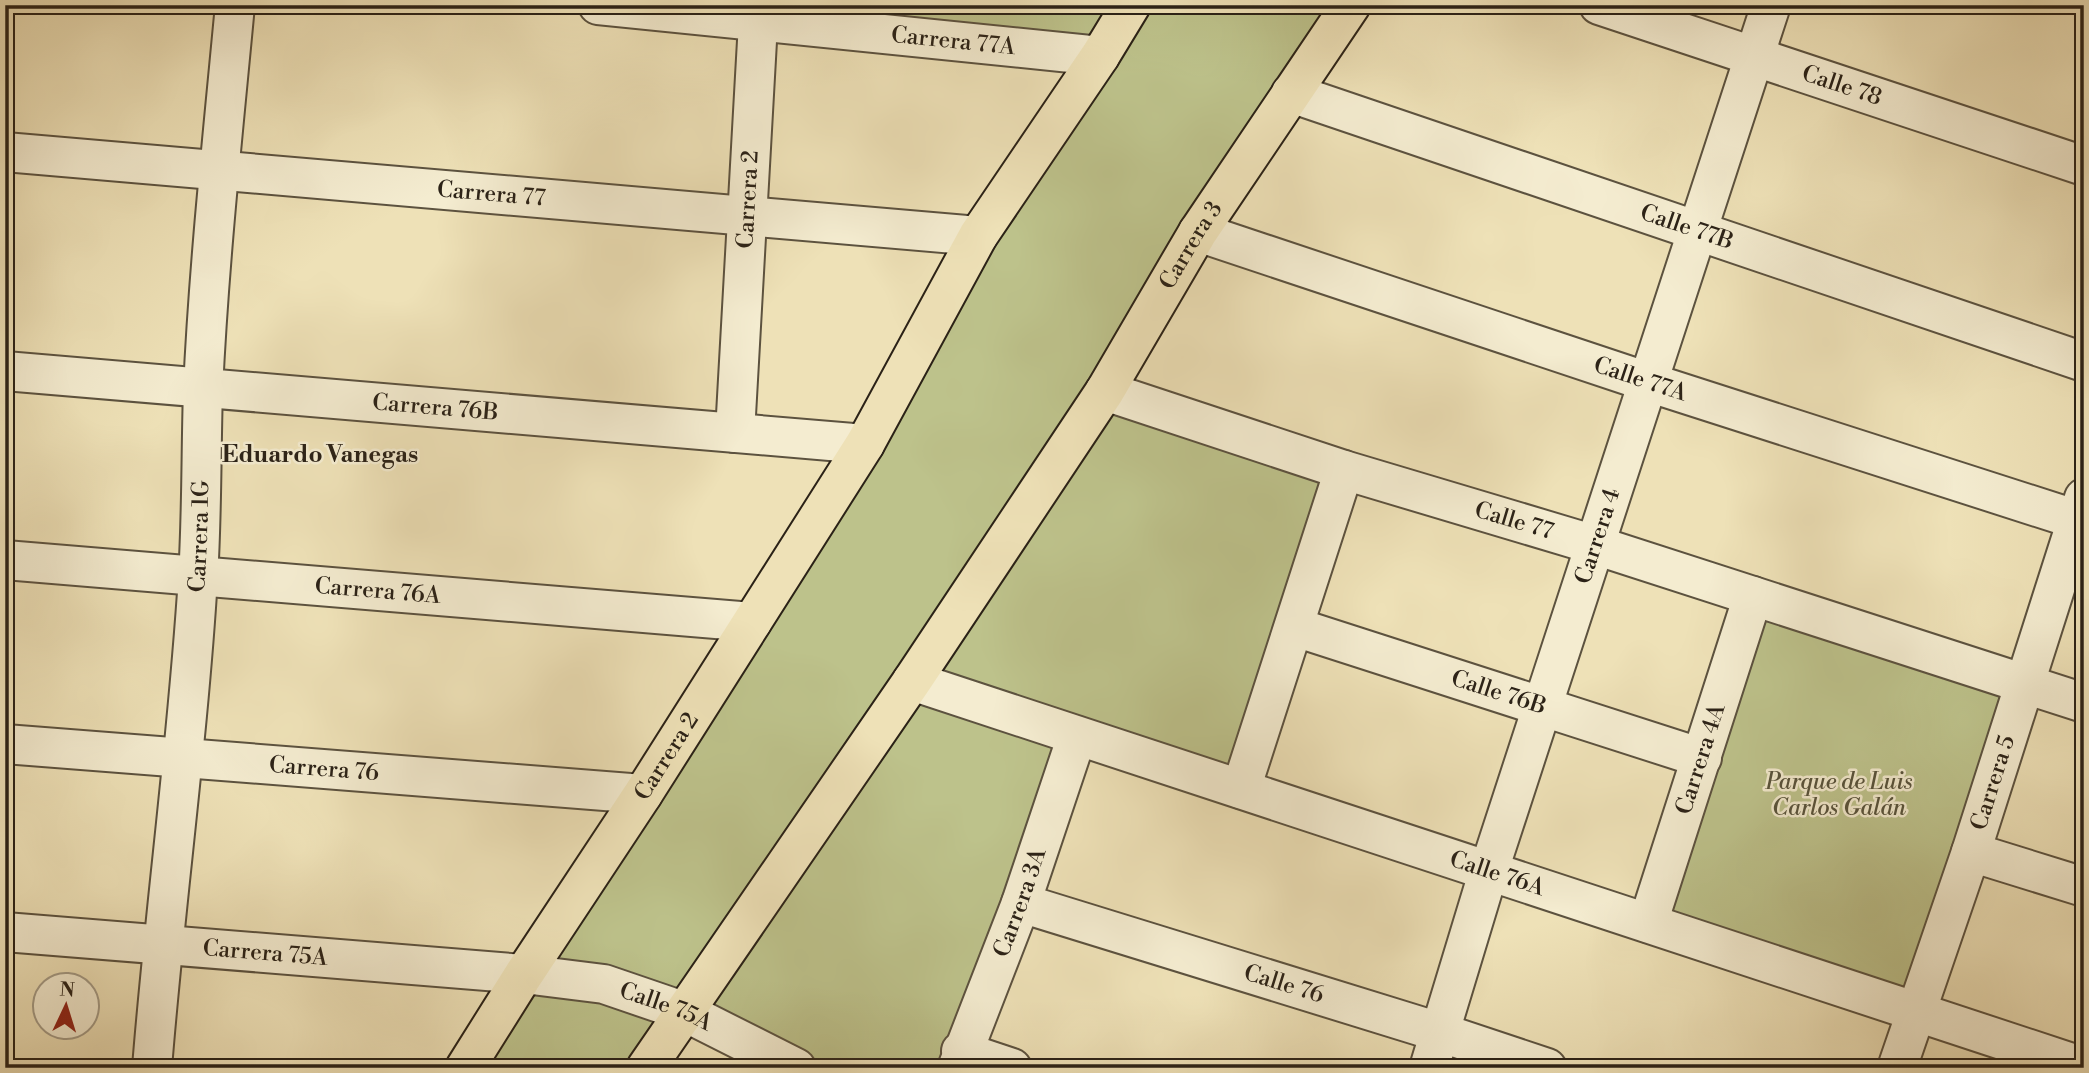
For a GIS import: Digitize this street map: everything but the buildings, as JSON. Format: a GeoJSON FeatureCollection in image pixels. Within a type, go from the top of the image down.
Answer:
{"type":"FeatureCollection","features":[{"type":"Feature","properties":{"kind":"main road"},"geometry":{"type":"LineString","coordinates":[[865,444],[978,236],[1100,57],[1131,5]]}},
{"type":"Feature","properties":{"kind":"main road","name":"Carrera 3"},"geometry":{"type":"LineString","coordinates":[[912,681],[1105,390],[1198,232],[1352,5]]}},
{"type":"Feature","properties":{"kind":"main road","name":"Carrera 2"},"geometry":{"type":"LineString","coordinates":[[466,1068],[865,444]]}},
{"type":"Feature","properties":{"kind":"main road"},"geometry":{"type":"LineString","coordinates":[[646,1068],[912,681]]}},
{"type":"Feature","properties":{"kind":"street","name":"Carrera 1G"},"geometry":{"type":"LineString","coordinates":[[152,1068],[161,944],[183,758],[198,576],[203,388],[219,170],[235,5]]}},
{"type":"Feature","properties":{"kind":"street","name":"Carrera 77A"},"geometry":{"type":"LineString","coordinates":[[598,5],[758,13],[1100,57]]}},
{"type":"Feature","properties":{"kind":"street","name":"Calle 78"},"geometry":{"type":"LineString","coordinates":[[1599,5],[2084,166]]}},
{"type":"Feature","properties":{"kind":"street","name":"Carrera 4"},"geometry":{"type":"LineString","coordinates":[[1434,1050],[1489,870],[1771,5]]}},
{"type":"Feature","properties":{"kind":"street","name":"Carrera 2"},"geometry":{"type":"LineString","coordinates":[[735,433],[758,13]]}},
{"type":"Feature","properties":{"kind":"street","name":"Calle 77B"},"geometry":{"type":"LineString","coordinates":[[1290,93],[2084,362]]}},
{"type":"Feature","properties":{"kind":"street","name":"Carrera 77"},"geometry":{"type":"LineString","coordinates":[[5,152],[978,236]]}},
{"type":"Feature","properties":{"kind":"street","name":"Calle 77A"},"geometry":{"type":"LineString","coordinates":[[1198,232],[1648,382],[2081,513]]}},
{"type":"Feature","properties":{"kind":"street","name":"Carrera 76B"},"geometry":{"type":"LineString","coordinates":[[5,371],[865,444]]}},
{"type":"Feature","properties":{"kind":"street","name":"Calle 77"},"geometry":{"type":"LineString","coordinates":[[1105,390],[1344,470],[1595,545],[2084,703]]}},
{"type":"Feature","properties":{"kind":"street"},"geometry":{"type":"LineString","coordinates":[[1241,789],[1344,470]]}},
{"type":"Feature","properties":{"kind":"street","name":"Carrera 5"},"geometry":{"type":"LineString","coordinates":[[1897,1068],[1971,852],[2081,513]]}},
{"type":"Feature","properties":{"kind":"street","name":"Carrera 76A"},"geometry":{"type":"LineString","coordinates":[[5,560],[752,622]]}},
{"type":"Feature","properties":{"kind":"street","name":"Carrera 4A"},"geometry":{"type":"LineString","coordinates":[[1647,923],[1754,596]]}},
{"type":"Feature","properties":{"kind":"street","name":"Calle 76B"},"geometry":{"type":"LineString","coordinates":[[1295,627],[1702,758]]}},
{"type":"Feature","properties":{"kind":"street","name":"Calle 76A"},"geometry":{"type":"LineString","coordinates":[[912,681],[2084,1067]]}},
{"type":"Feature","properties":{"kind":"street","name":"Carrera 3A"},"geometry":{"type":"LineString","coordinates":[[959,1059],[1021,903],[1077,736]]}},
{"type":"Feature","properties":{"kind":"street","name":"Carrera 76"},"geometry":{"type":"LineString","coordinates":[[5,744],[643,794]]}},
{"type":"Feature","properties":{"kind":"street"},"geometry":{"type":"LineString","coordinates":[[1971,852],[2084,887]]}},
{"type":"Feature","properties":{"kind":"street","name":"Calle 76"},"geometry":{"type":"LineString","coordinates":[[1021,903],[1434,1050],[1546,1068]]}},
{"type":"Feature","properties":{"kind":"street","name":"Carrera 75A"},"geometry":{"type":"LineString","coordinates":[[5,932],[524,975]]}},
{"type":"Feature","properties":{"kind":"street","name":"Calle 75A"},"geometry":{"type":"LineString","coordinates":[[524,975],[604,984],[683,1011],[796,1068]]}},
{"type":"Feature","properties":{"kind":"street"},"geometry":{"type":"LineString","coordinates":[[959,1059],[1012,1068]]}},
{"type":"Feature","properties":{"kind":"green space"},"geometry":{"type":"Polygon","coordinates":[[[598,5],[1351,5],[1105,390],[1344,470],[1241,789],[1077,736],[962,1068],[796,1068],[684,1011],[646,1068],[465,1068],[1100,57],[598,5]]]}},
{"type":"Feature","properties":{"kind":"green space","name":"Parque de Luis Carlos Galán"},"geometry":{"type":"Polygon","coordinates":[[[1753,596],[2025,684],[1916,1012],[1648,923],[1753,596]]]}},
{"type":"Feature","properties":{"kind":"district","name":"Eduardo Vanegas"},"geometry":{"type":"Point","coordinates":[320,455]}}]}
